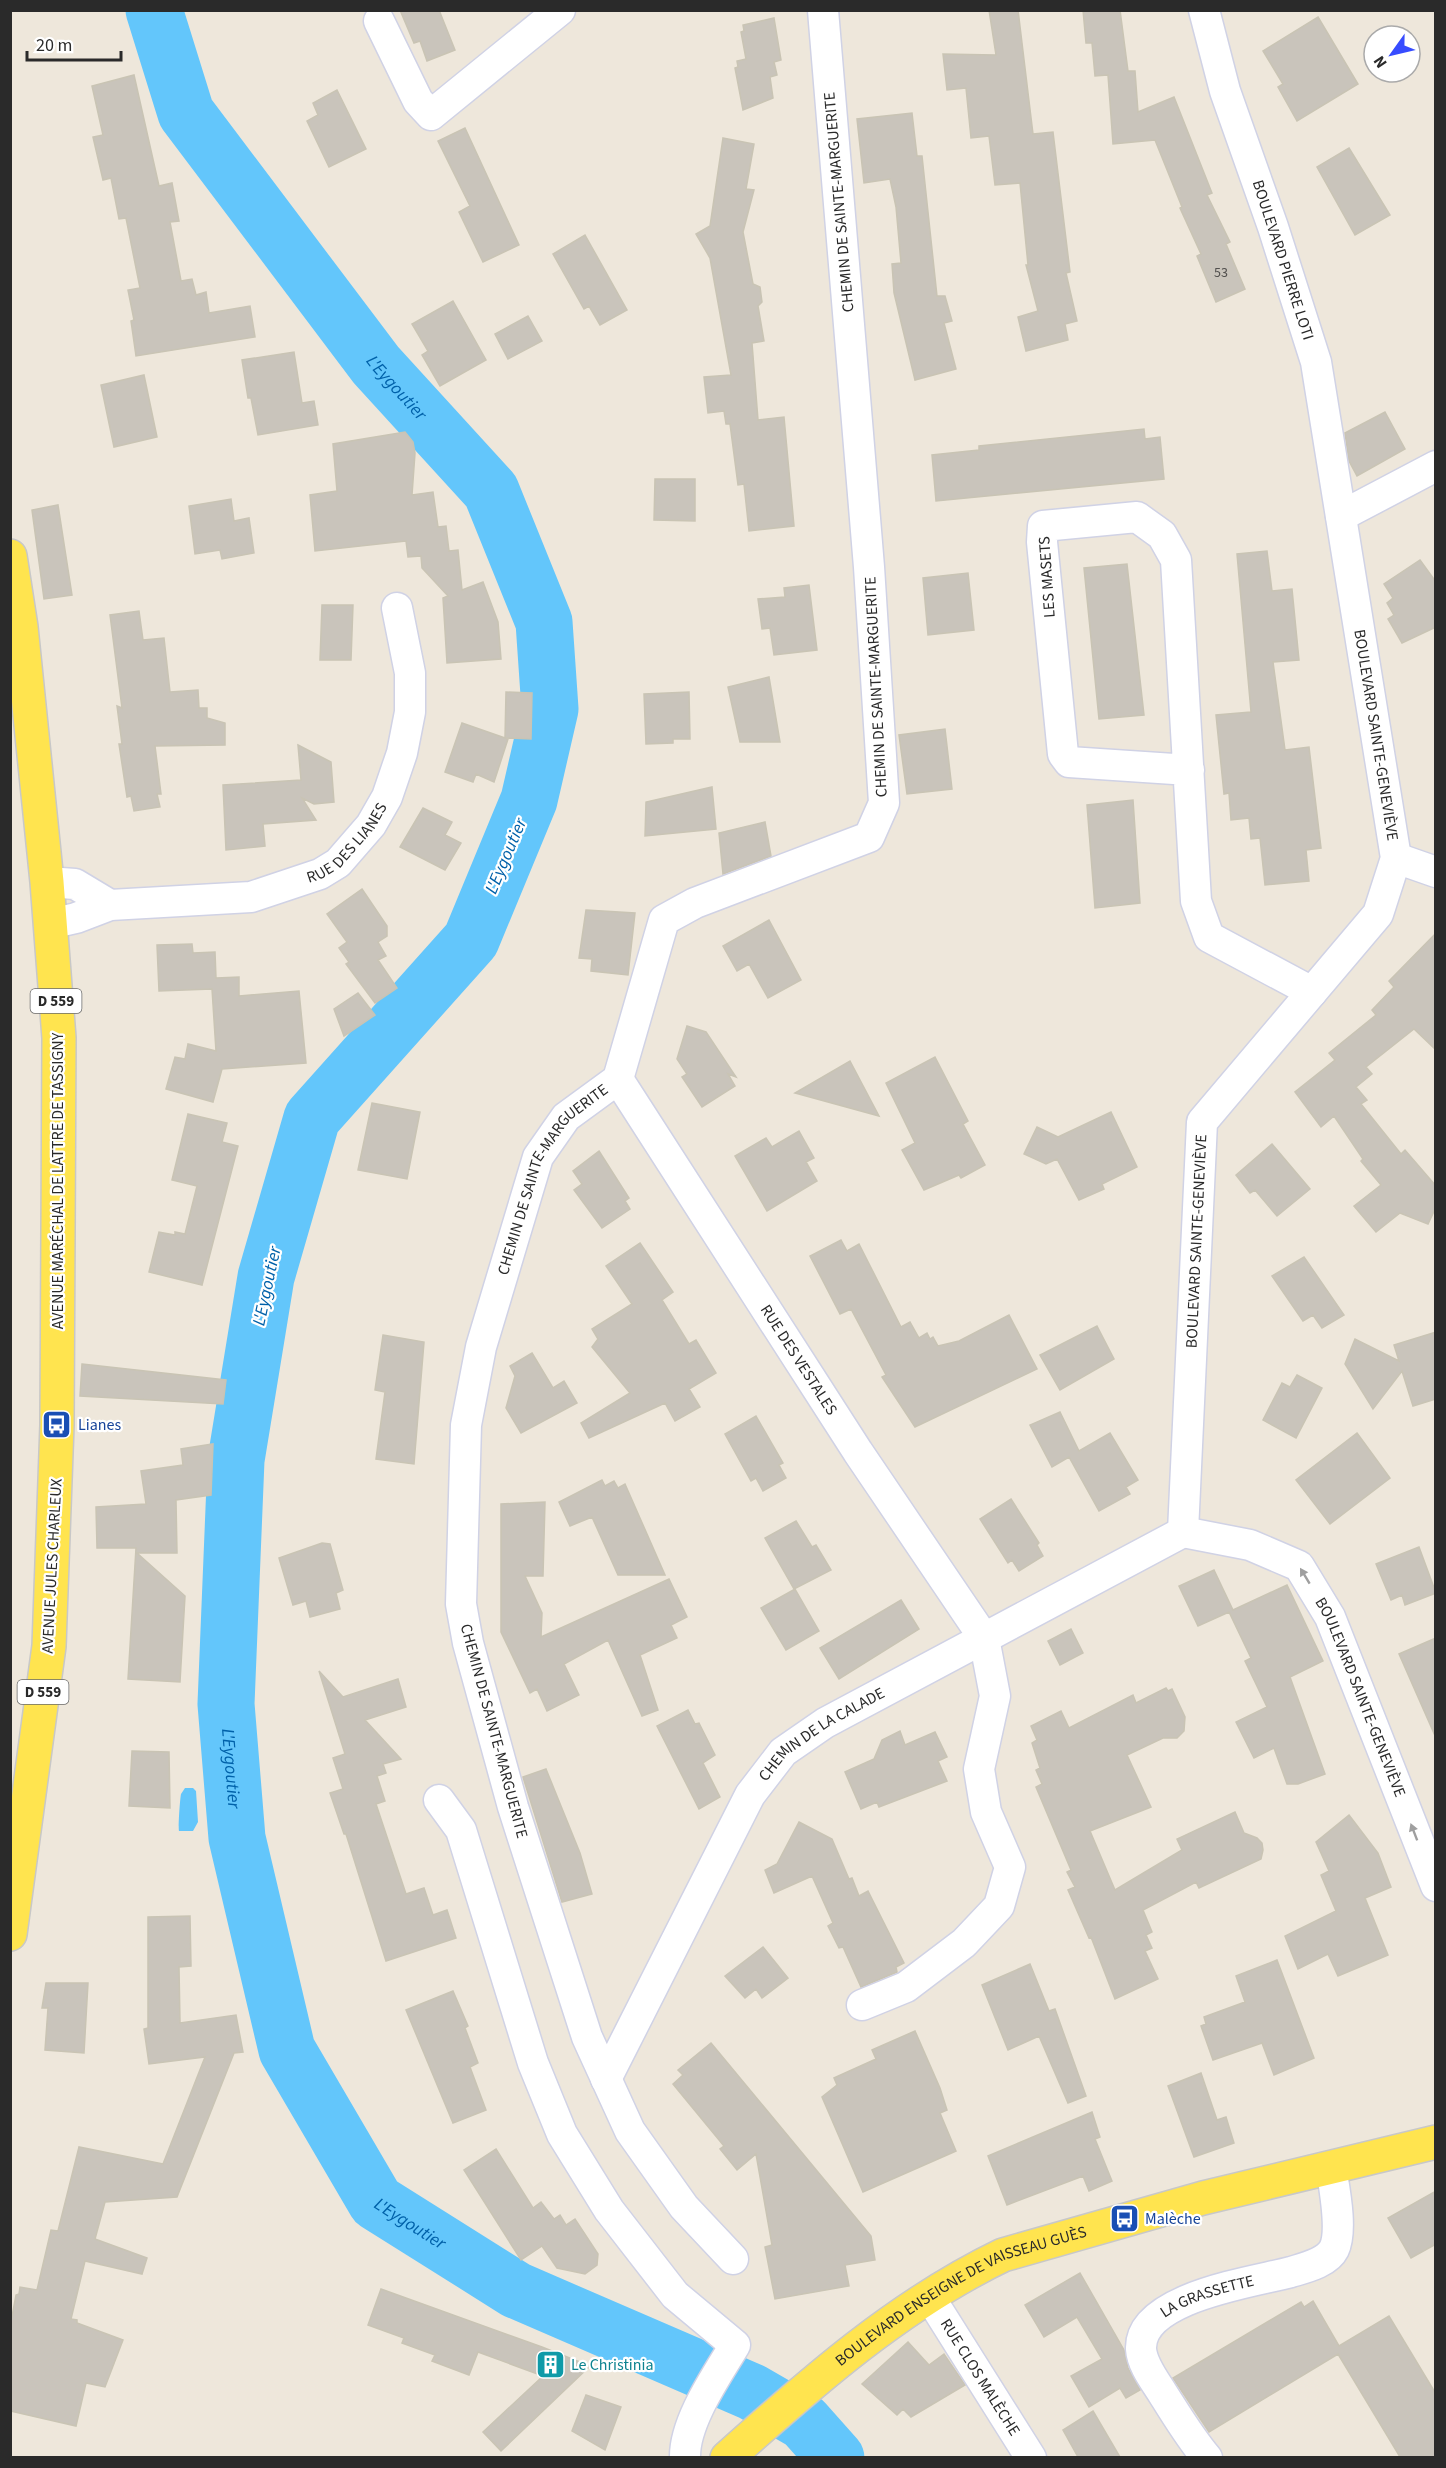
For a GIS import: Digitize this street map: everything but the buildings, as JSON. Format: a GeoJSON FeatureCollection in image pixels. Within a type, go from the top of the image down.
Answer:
{"type":"FeatureCollection","features":[{"type":"Feature","properties":{"kind":"main road","name":"AVENUE MARÉCHAL DE LATTRE DE TASSIGNY"},"geometry":{"type":"LineString","coordinates":[[10,556],[21,627],[60,1038],[57,1448]]}},
{"type":"Feature","properties":{"kind":"main road","name":"AVENUE JULES CHARLEUX"},"geometry":{"type":"LineString","coordinates":[[10,1934],[49,1646],[57,1448]]}},
{"type":"Feature","properties":{"kind":"main road","name":"BOULEVARD ENSEIGNE DE VAISSEAU GUÈS"},"geometry":{"type":"LineString","coordinates":[[727,2457],[799,2393],[929,2296],[972,2270],[1037,2243],[1203,2198],[1436,2142]]}},
{"type":"Feature","properties":{"kind":"street"},"geometry":{"type":"LineString","coordinates":[[379,21],[418,101],[431,115],[560,10]]}},
{"type":"Feature","properties":{"kind":"street","name":"CHEMIN DE SAINTE-MARGUERITE"},"geometry":{"type":"LineString","coordinates":[[733,2259],[684,2207],[630,2131],[587,2037],[513,1808],[468,1643],[461,1604],[466,1425],[481,1347],[538,1157],[566,1117],[618,1079],[664,920],[695,903],[869,837],[884,803],[869,567],[823,10]]}},
{"type":"Feature","properties":{"kind":"street","name":"BOULEVARD PIERRE LOTI"},"geometry":{"type":"LineString","coordinates":[[1204,10],[1225,91],[1273,227],[1316,362],[1341,516]]}},
{"type":"Feature","properties":{"kind":"street"},"geometry":{"type":"LineString","coordinates":[[1341,516],[1436,466]]}},
{"type":"Feature","properties":{"kind":"street","name":"BOULEVARD SAINTE-GENEVIÈVE"},"geometry":{"type":"LineString","coordinates":[[1341,516],[1396,858],[1378,914],[1202,1122],[1183,1532],[1250,1545],[1299,1566],[1330,1617],[1436,1886]]}},
{"type":"Feature","properties":{"kind":"street","name":"LES MASETS"},"geometry":{"type":"LineString","coordinates":[[1189,770],[1069,762],[1063,754],[1042,542],[1043,526],[1137,517],[1162,535],[1176,560],[1189,770],[1196,901],[1209,937],[1312,992]]}},
{"type":"Feature","properties":{"kind":"street","name":"RUE DES LIANES"},"geometry":{"type":"LineString","coordinates":[[50,924],[76,918],[110,905],[251,897],[320,874],[338,863],[371,825],[387,797],[402,753],[410,712],[410,673],[397,608]]}},
{"type":"Feature","properties":{"kind":"street"},"geometry":{"type":"LineString","coordinates":[[1396,858],[1436,872]]}},
{"type":"Feature","properties":{"kind":"street"},"geometry":{"type":"LineString","coordinates":[[47,882],[75,884],[110,905]]}},
{"type":"Feature","properties":{"kind":"street","name":"RUE DES VESTALES"},"geometry":{"type":"LineString","coordinates":[[618,1079],[858,1452],[984,1638]]}},
{"type":"Feature","properties":{"kind":"street","name":"CHEMIN DE LA CALADE"},"geometry":{"type":"LineString","coordinates":[[606,2079],[750,1794],[783,1752],[825,1723],[1183,1532]]}},
{"type":"Feature","properties":{"kind":"street"},"geometry":{"type":"LineString","coordinates":[[861,2005],[906,1987],[964,1943],[999,1906],[1010,1867],[986,1812],[979,1769],[995,1696],[984,1638]]}},
{"type":"Feature","properties":{"kind":"street"},"geometry":{"type":"LineString","coordinates":[[439,1800],[461,1830],[533,2063],[562,2134],[609,2210],[675,2295],[735,2345],[698,2413],[685,2446],[685,2457]]}},
{"type":"Feature","properties":{"kind":"street","name":"LA GRASSETTE"},"geometry":{"type":"LineString","coordinates":[[1208,2457],[1186,2431],[1151,2374],[1142,2354],[1143,2339],[1153,2321],[1183,2301],[1302,2269],[1325,2258],[1333,2251],[1336,2240],[1336,2214],[1331,2167]]}},
{"type":"Feature","properties":{"kind":"street","name":"RUE CLOS MALÈCHE"},"geometry":{"type":"LineString","coordinates":[[929,2296],[1031,2457]]}},
{"type":"Feature","properties":{"kind":"water"},"geometry":{"type":"Polygon","coordinates":[[[185,1788],[193,1788],[196,1791],[198,1822],[193,1831],[179,1831],[181,1794],[185,1788]]]}},
{"type":"Feature","properties":{"kind":"water"},"geometry":{"type":"Polygon","coordinates":[[[817,2411],[864,2457],[822,2457],[786,2437],[817,2411]]]}},
{"type":"Feature","properties":{"kind":"waterway","name":"L'Eygoutier"},"geometry":{"type":"LineString","coordinates":[[154,10],[186,113],[376,365],[491,491],[544,622],[550,709],[529,800],[471,940],[312,1118],[266,1277],[236,1460],[226,1704],[237,1838],[287,2050],[376,2202],[516,2290],[752,2392],[804,2422],[836,2458]]}},
{"type":"Feature","properties":{"kind":"place","name":"Lianes"},"geometry":{"type":"Point","coordinates":[57,1425]}},
{"type":"Feature","properties":{"kind":"place","name":"Malèche"},"geometry":{"type":"Point","coordinates":[1124,2219]}},
{"type":"Feature","properties":{"kind":"place","name":"Le Christinia"},"geometry":{"type":"Point","coordinates":[550,2365]}}]}
